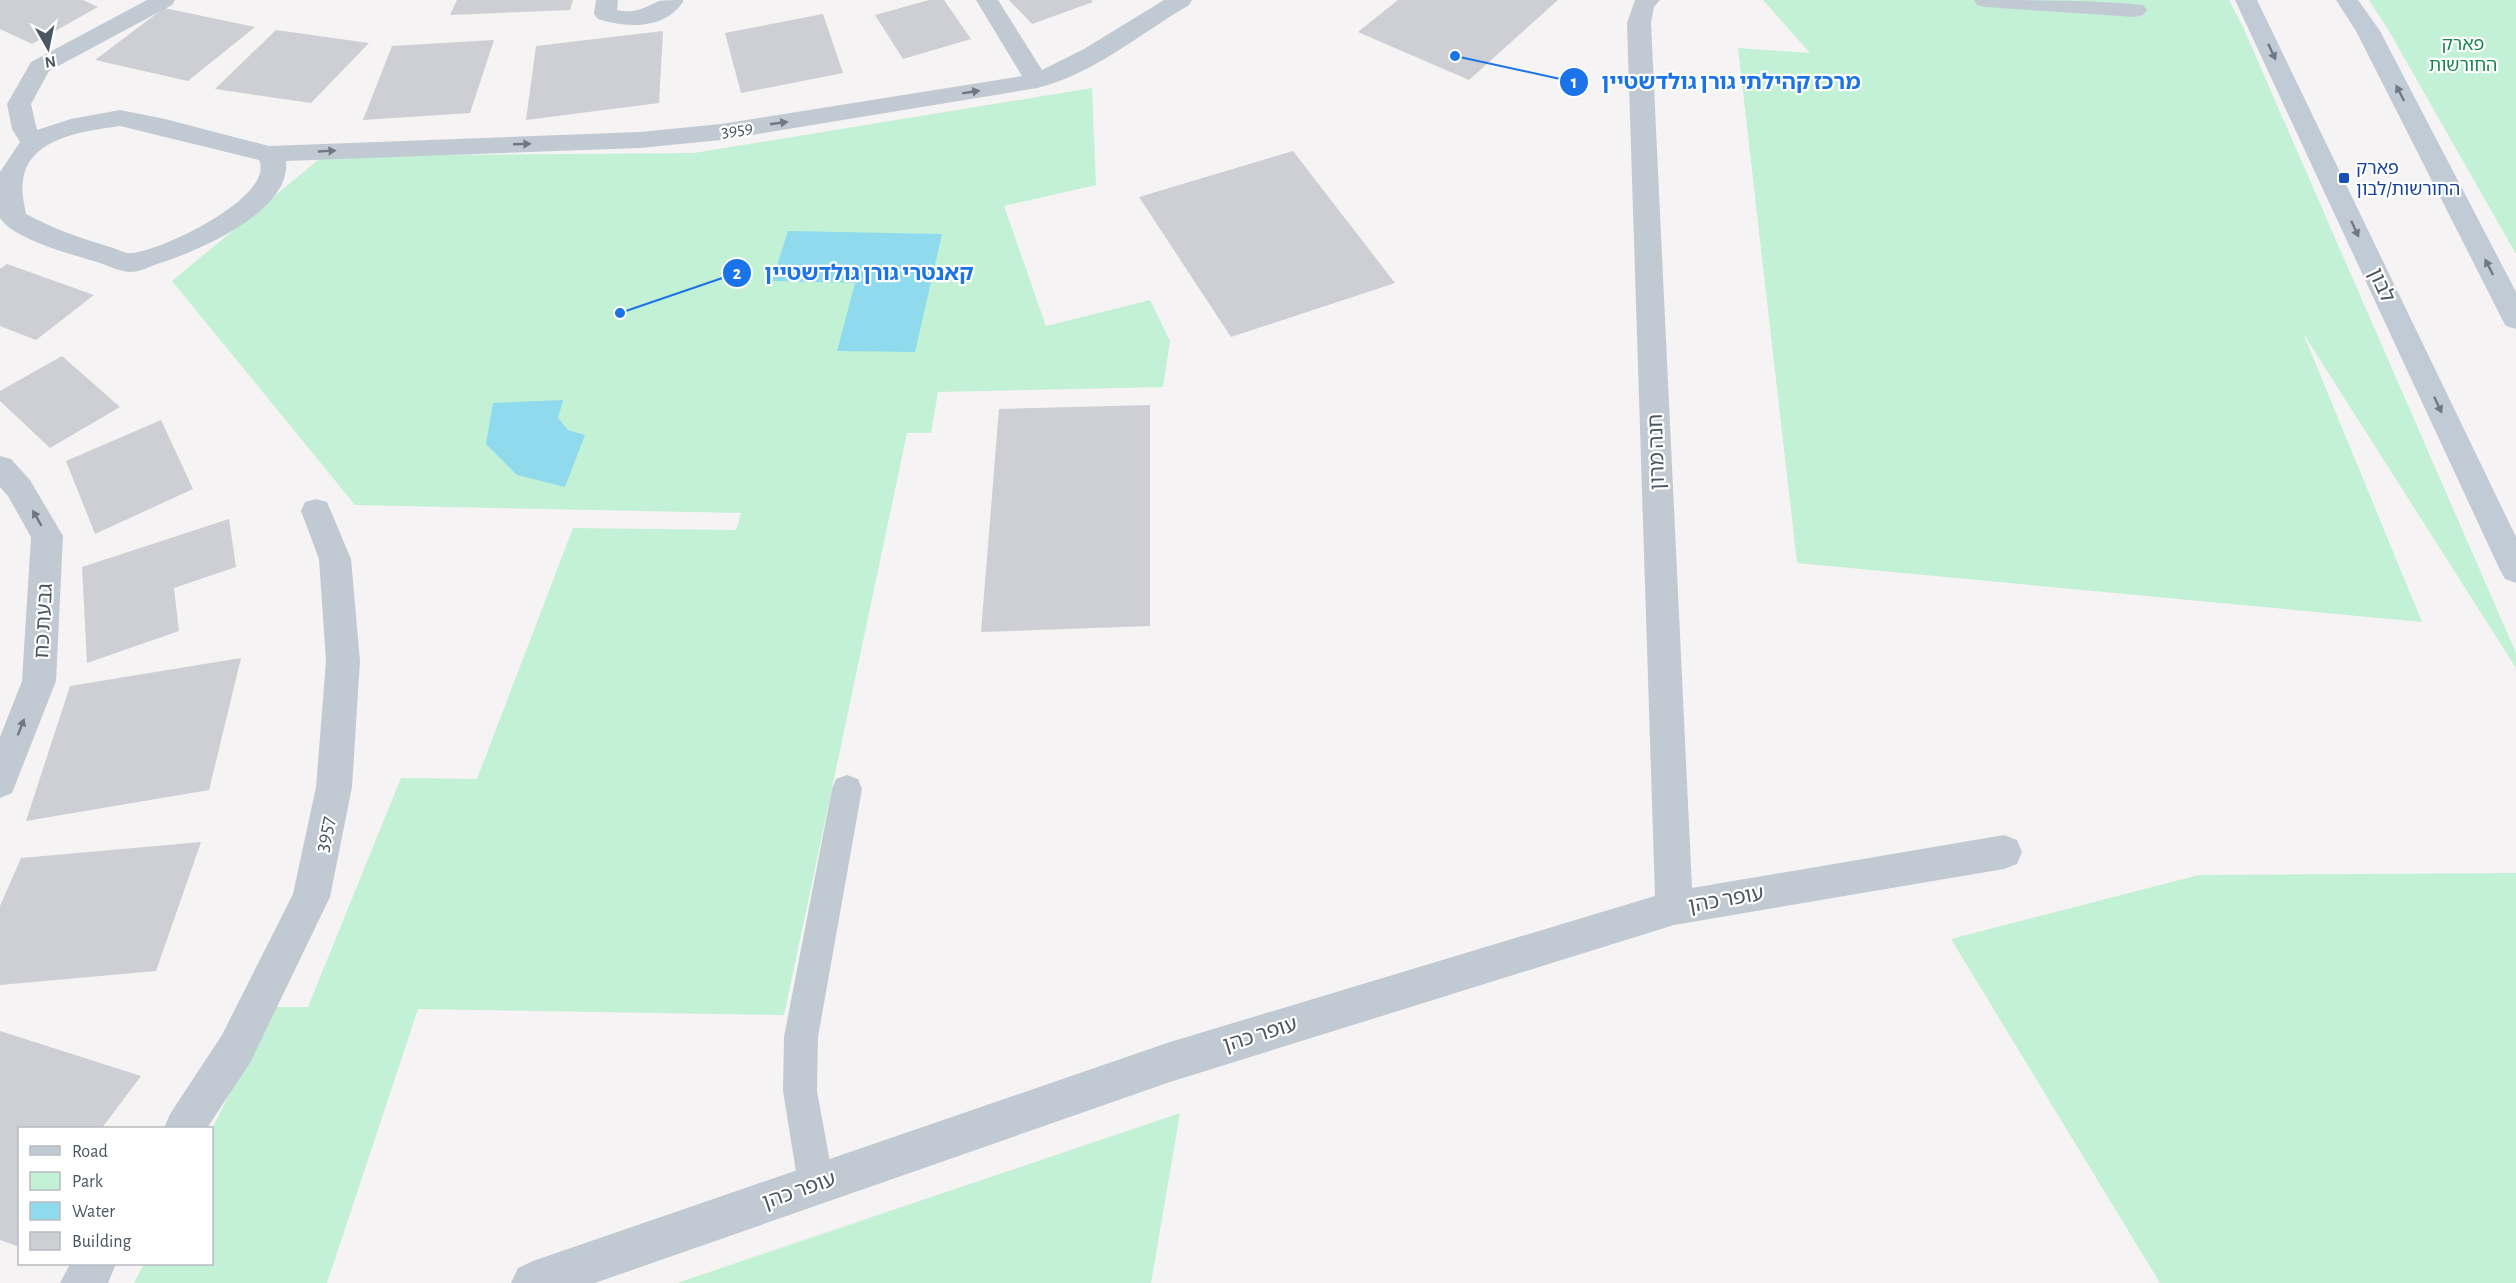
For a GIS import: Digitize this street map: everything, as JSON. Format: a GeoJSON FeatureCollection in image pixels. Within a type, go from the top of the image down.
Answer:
{"type":"FeatureCollection","features":[{"type":"Feature","properties":{"kind":"main road","name":"לבון"},"geometry":{"type":"LineString","coordinates":[[2246,0],[2516,570]]}},
{"type":"Feature","properties":{"kind":"main road"},"geometry":{"type":"LineString","coordinates":[[2347,0],[2368,31],[2516,319]]}},
{"type":"Feature","properties":{"kind":"street"},"geometry":{"type":"LineString","coordinates":[[164,0],[39,67],[19,104],[24,129],[32,142],[10,177],[7,223],[131,263],[180,248],[216,230],[246,208],[271,182],[274,163],[268,154]]}},
{"type":"Feature","properties":{"kind":"street"},"geometry":{"type":"LineString","coordinates":[[608,0],[605,5],[606,14],[619,19],[641,20],[661,12],[672,0]]}},
{"type":"Feature","properties":{"kind":"street"},"geometry":{"type":"LineString","coordinates":[[987,0],[1037,81]]}},
{"type":"Feature","properties":{"kind":"street","name":"3959"},"geometry":{"type":"LineString","coordinates":[[32,142],[73,125],[120,118],[165,127],[268,154],[652,138],[768,125],[1037,81],[1063,72],[1142,21],[1181,0]]}},
{"type":"Feature","properties":{"kind":"street","name":"חנה מרון"},"geometry":{"type":"LineString","coordinates":[[1649,0],[1642,5],[1639,23],[1674,908]]}},
{"type":"Feature","properties":{"kind":"street"},"geometry":{"type":"LineString","coordinates":[[1985,0],[2135,10]]}},
{"type":"Feature","properties":{"kind":"street","name":"גבעת כח"},"geometry":{"type":"LineString","coordinates":[[0,467],[19,488],[47,536],[39,681],[0,782]]}},
{"type":"Feature","properties":{"kind":"street","name":"3957"},"geometry":{"type":"LineString","coordinates":[[185,1127],[236,1049],[311,897],[334,787],[343,661],[335,558],[316,511]]}},
{"type":"Feature","properties":{"kind":"street","name":"עופר כהן"},"geometry":{"type":"LineString","coordinates":[[533,1283],[1170,1062],[1674,908],[2004,852]]}},
{"type":"Feature","properties":{"kind":"street"},"geometry":{"type":"LineString","coordinates":[[82,1283],[94,1265]]}},
{"type":"Feature","properties":{"kind":"lane"},"geometry":{"type":"LineString","coordinates":[[816,1184],[800,1091],[801,1036],[847,789]]}},
{"type":"Feature","properties":{"kind":"green space"},"geometry":{"type":"Polygon","coordinates":[[[1763,0],[2229,0],[2243,27],[2516,653],[2516,668],[2303,333],[2422,622],[1797,563],[1738,48],[1810,53],[1763,0]]]}},
{"type":"Feature","properties":{"kind":"green space","name":"פארק החורשות"},"geometry":{"type":"Polygon","coordinates":[[[2369,0],[2516,0],[2516,254],[2389,31],[2369,0]]]}},
{"type":"Feature","properties":{"kind":"green space"},"geometry":{"type":"Polygon","coordinates":[[[1092,88],[1096,185],[1004,206],[1046,326],[1150,300],[1170,341],[1163,387],[938,392],[931,433],[907,433],[784,1015],[418,1009],[327,1283],[134,1283],[143,1265],[213,1265],[213,1127],[273,1007],[308,1007],[401,778],[477,779],[573,528],[736,530],[741,513],[355,505],[172,281],[323,156],[694,153],[1092,88]]]}},
{"type":"Feature","properties":{"kind":"green space"},"geometry":{"type":"Polygon","coordinates":[[[2516,873],[2516,1283],[2160,1283],[1951,939],[2199,875],[2516,873]]]}},
{"type":"Feature","properties":{"kind":"green space"},"geometry":{"type":"Polygon","coordinates":[[[1180,1113],[1151,1283],[677,1283],[1180,1113]]]}},
{"type":"Feature","properties":{"kind":"water"},"geometry":{"type":"Polygon","coordinates":[[[788,231],[942,234],[915,352],[837,351],[855,283],[772,281],[788,231]]]}},
{"type":"Feature","properties":{"kind":"water"},"geometry":{"type":"Polygon","coordinates":[[[563,400],[558,418],[568,430],[585,435],[565,487],[517,475],[486,444],[493,403],[563,400]]]}},
{"type":"Feature","properties":{"kind":"building"},"geometry":{"type":"Polygon","coordinates":[[[0,0],[83,0],[98,7],[32,44],[0,29],[0,0]]]}},
{"type":"Feature","properties":{"kind":"building"},"geometry":{"type":"Polygon","coordinates":[[[457,0],[573,0],[570,10],[450,15],[457,0]]]}},
{"type":"Feature","properties":{"kind":"building"},"geometry":{"type":"Polygon","coordinates":[[[929,0],[944,0],[971,39],[903,59],[875,15],[929,0]]]}},
{"type":"Feature","properties":{"kind":"building"},"geometry":{"type":"Polygon","coordinates":[[[1009,0],[1091,0],[1093,2],[1032,24],[1009,0]]]}},
{"type":"Feature","properties":{"kind":"building"},"geometry":{"type":"Polygon","coordinates":[[[1398,0],[1558,0],[1469,80],[1358,32],[1398,0]]]}},
{"type":"Feature","properties":{"kind":"building"},"geometry":{"type":"Polygon","coordinates":[[[164,8],[255,27],[188,81],[95,60],[164,8]]]}},
{"type":"Feature","properties":{"kind":"building"},"geometry":{"type":"Polygon","coordinates":[[[823,14],[843,73],[741,93],[725,33],[823,14]]]}},
{"type":"Feature","properties":{"kind":"building"},"geometry":{"type":"Polygon","coordinates":[[[276,30],[369,43],[311,103],[215,89],[276,30]]]}},
{"type":"Feature","properties":{"kind":"building"},"geometry":{"type":"Polygon","coordinates":[[[663,31],[659,103],[526,120],[536,46],[663,31]]]}},
{"type":"Feature","properties":{"kind":"building"},"geometry":{"type":"Polygon","coordinates":[[[494,40],[470,113],[363,120],[392,46],[494,40]]]}},
{"type":"Feature","properties":{"kind":"building"},"geometry":{"type":"Polygon","coordinates":[[[1293,151],[1395,283],[1231,337],[1139,197],[1293,151]]]}},
{"type":"Feature","properties":{"kind":"building"},"geometry":{"type":"Polygon","coordinates":[[[7,264],[94,295],[36,340],[0,326],[0,269],[7,264]]]}},
{"type":"Feature","properties":{"kind":"building"},"geometry":{"type":"Polygon","coordinates":[[[62,356],[120,407],[50,448],[0,401],[0,391],[62,356]]]}},
{"type":"Feature","properties":{"kind":"building"},"geometry":{"type":"Polygon","coordinates":[[[1150,405],[1150,626],[981,632],[999,409],[1150,405]]]}},
{"type":"Feature","properties":{"kind":"building"},"geometry":{"type":"Polygon","coordinates":[[[161,420],[193,489],[95,534],[66,461],[161,420]]]}},
{"type":"Feature","properties":{"kind":"building"},"geometry":{"type":"Polygon","coordinates":[[[229,519],[236,567],[174,588],[179,631],[87,663],[82,567],[229,519]]]}},
{"type":"Feature","properties":{"kind":"building"},"geometry":{"type":"Polygon","coordinates":[[[241,658],[209,790],[26,821],[70,686],[241,658]]]}},
{"type":"Feature","properties":{"kind":"building"},"geometry":{"type":"Polygon","coordinates":[[[201,842],[156,971],[0,985],[0,906],[21,858],[201,842]]]}},
{"type":"Feature","properties":{"kind":"building"},"geometry":{"type":"Polygon","coordinates":[[[0,1031],[141,1076],[103,1127],[18,1127],[18,1245],[0,1240],[0,1031]]]}},
{"type":"Feature","properties":{"kind":"place","name":"מרכז קהילתי גורן גולדשטיין"},"geometry":{"type":"Point","coordinates":[1455,56]}},
{"type":"Feature","properties":{"kind":"place","name":"פארק החורשות/לבון"},"geometry":{"type":"Point","coordinates":[2344,178]}},
{"type":"Feature","properties":{"kind":"place","name":"קאנטרי גורן גולדשטיין"},"geometry":{"type":"Point","coordinates":[620,313]}}]}
